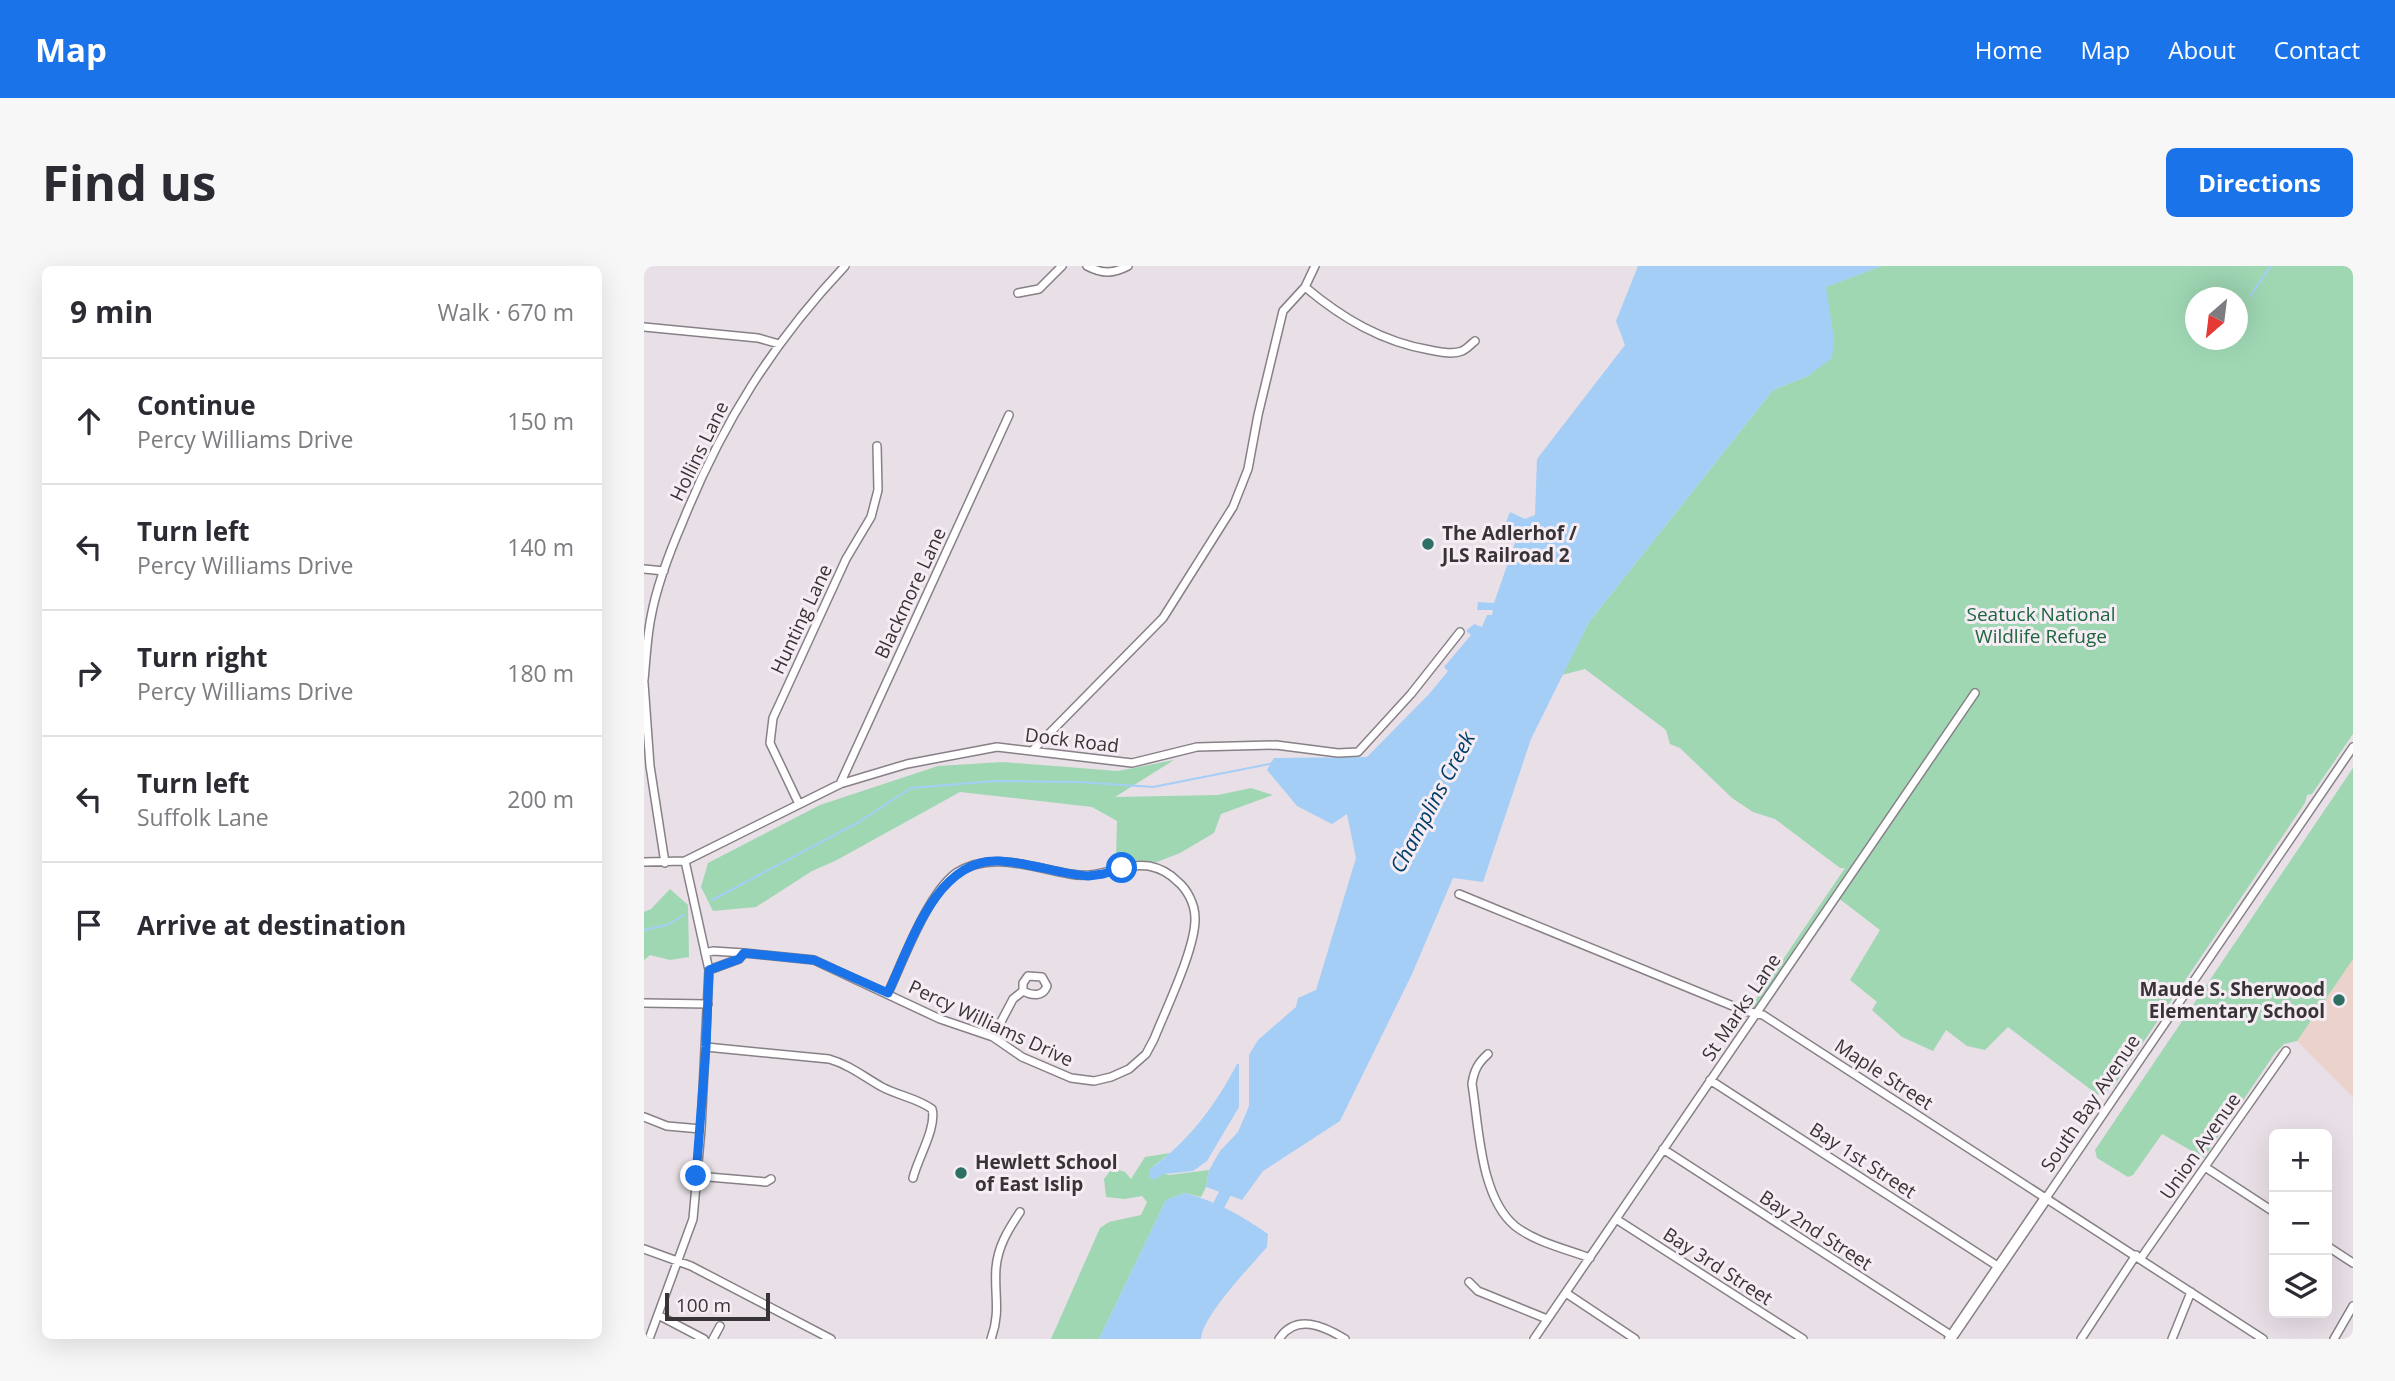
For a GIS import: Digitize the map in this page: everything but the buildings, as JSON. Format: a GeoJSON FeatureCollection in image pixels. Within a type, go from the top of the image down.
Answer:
{"type":"FeatureCollection","features":[{"type":"Feature","properties":{"kind":"street","name":"Hollins Lane"},"geometry":{"type":"LineString","coordinates":[[665,863],[650,766],[644,682],[651,616],[664,571],[693,495],[751,385],[807,306],[845,266]]}},
{"type":"Feature","properties":{"kind":"street"},"geometry":{"type":"LineString","coordinates":[[1018,293],[1038,289],[1062,266]]}},
{"type":"Feature","properties":{"kind":"street"},"geometry":{"type":"LineString","coordinates":[[1087,266],[1106,273],[1128,266]]}},
{"type":"Feature","properties":{"kind":"street"},"geometry":{"type":"LineString","coordinates":[[1033,750],[1163,618],[1231,510],[1248,469],[1283,310],[1305,287],[1315,266]]}},
{"type":"Feature","properties":{"kind":"street"},"geometry":{"type":"LineString","coordinates":[[1305,287],[1362,327],[1407,346],[1456,353],[1464,351],[1475,341]]}},
{"type":"Feature","properties":{"kind":"street"},"geometry":{"type":"LineString","coordinates":[[644,327],[758,338],[779,344]]}},
{"type":"Feature","properties":{"kind":"street","name":"Blackmore Lane"},"geometry":{"type":"LineString","coordinates":[[840,784],[1009,415]]}},
{"type":"Feature","properties":{"kind":"street","name":"Hunting Lane"},"geometry":{"type":"LineString","coordinates":[[799,804],[770,743],[773,718],[846,559],[870,517],[878,490],[877,446]]}},
{"type":"Feature","properties":{"kind":"street"},"geometry":{"type":"LineString","coordinates":[[644,569],[664,571]]}},
{"type":"Feature","properties":{"kind":"street","name":"Dock Road"},"geometry":{"type":"LineString","coordinates":[[644,862],[685,861],[840,784],[907,764],[997,747],[1132,763],[1197,747],[1276,745],[1338,754],[1358,752],[1378,732],[1460,632]]}},
{"type":"Feature","properties":{"kind":"street","name":"St Marks Lane"},"geometry":{"type":"LineString","coordinates":[[1534,1339],[1975,693]]}},
{"type":"Feature","properties":{"kind":"street","name":"South Bay Avenue"},"geometry":{"type":"LineString","coordinates":[[1951,1338],[2353,747]]}},
{"type":"Feature","properties":{"kind":"street"},"geometry":{"type":"LineString","coordinates":[[649,1339],[693,1219],[701,1129],[709,970],[685,861]]}},
{"type":"Feature","properties":{"kind":"street","name":"Percy Williams Drive"},"geometry":{"type":"LineString","coordinates":[[705,953],[713,951],[814,960],[940,1019],[993,1037],[1022,1057],[1071,1078],[1094,1081],[1129,1069],[1146,1054],[1194,936],[1195,915],[1189,896],[1179,883],[1166,872],[1151,866],[1134,865],[1088,876],[998,861],[982,862],[955,874],[942,887],[888,993]]}},
{"type":"Feature","properties":{"kind":"street","name":"Maple Street"},"geometry":{"type":"LineString","coordinates":[[1459,894],[1763,1015],[2263,1339]]}},
{"type":"Feature","properties":{"kind":"street"},"geometry":{"type":"LineString","coordinates":[[709,970],[739,959],[744,953]]}},
{"type":"Feature","properties":{"kind":"street"},"geometry":{"type":"LineString","coordinates":[[993,1037],[1013,999],[1023,991]]}},
{"type":"Feature","properties":{"kind":"street"},"geometry":{"type":"LineString","coordinates":[[644,1003],[708,1004]]}},
{"type":"Feature","properties":{"kind":"street"},"geometry":{"type":"LineString","coordinates":[[706,1047],[829,1059],[846,1064],[889,1090],[932,1109],[934,1120],[913,1178]]}},
{"type":"Feature","properties":{"kind":"street","name":"Union Avenue"},"geometry":{"type":"LineString","coordinates":[[2081,1339],[2286,1051]]}},
{"type":"Feature","properties":{"kind":"street"},"geometry":{"type":"LineString","coordinates":[[1488,1054],[1474,1071],[1472,1084],[1487,1180],[1492,1195],[1502,1212],[1516,1227],[1590,1258]]}},
{"type":"Feature","properties":{"kind":"street","name":"Bay 1st Street"},"geometry":{"type":"LineString","coordinates":[[1710,1080],[1999,1267]]}},
{"type":"Feature","properties":{"kind":"street"},"geometry":{"type":"LineString","coordinates":[[644,1117],[667,1126],[701,1129]]}},
{"type":"Feature","properties":{"kind":"street","name":"Bay 2nd Street"},"geometry":{"type":"LineString","coordinates":[[1663,1149],[1951,1338]]}},
{"type":"Feature","properties":{"kind":"street"},"geometry":{"type":"LineString","coordinates":[[2205,1167],[2269,1209]]}},
{"type":"Feature","properties":{"kind":"street"},"geometry":{"type":"LineString","coordinates":[[696,1176],[766,1182],[771,1179]]}},
{"type":"Feature","properties":{"kind":"street"},"geometry":{"type":"LineString","coordinates":[[992,1339],[999,1310],[996,1271],[998,1253],[1020,1212]]}},
{"type":"Feature","properties":{"kind":"street","name":"Bay 3rd Street"},"geometry":{"type":"LineString","coordinates":[[1616,1219],[1803,1339]]}},
{"type":"Feature","properties":{"kind":"street"},"geometry":{"type":"LineString","coordinates":[[644,1249],[677,1261],[831,1339]]}},
{"type":"Feature","properties":{"kind":"street"},"geometry":{"type":"LineString","coordinates":[[2332,1249],[2353,1263]]}},
{"type":"Feature","properties":{"kind":"street"},"geometry":{"type":"LineString","coordinates":[[1469,1282],[1479,1292],[1548,1319]]}},
{"type":"Feature","properties":{"kind":"street"},"geometry":{"type":"LineString","coordinates":[[2172,1339],[2191,1292]]}},
{"type":"Feature","properties":{"kind":"street"},"geometry":{"type":"LineString","coordinates":[[1566,1293],[1635,1339]]}},
{"type":"Feature","properties":{"kind":"street"},"geometry":{"type":"LineString","coordinates":[[2334,1339],[2353,1307]]}},
{"type":"Feature","properties":{"kind":"street"},"geometry":{"type":"LineString","coordinates":[[658,1315],[704,1339]]}},
{"type":"Feature","properties":{"kind":"street"},"geometry":{"type":"LineString","coordinates":[[1279,1339],[1287,1330],[1307,1323],[1345,1339]]}},
{"type":"Feature","properties":{"kind":"street"},"geometry":{"type":"LineString","coordinates":[[713,1339],[720,1326]]}},
{"type":"Feature","properties":{"kind":"shaded area","name":"Maude S. Sherwood Elementary School"},"geometry":{"type":"Polygon","coordinates":[[[2353,959],[2353,1097],[2297,1041],[2353,959]]]}},
{"type":"Feature","properties":{"kind":"green space","name":"Seatuck National Wildlife Refuge"},"geometry":{"type":"Polygon","coordinates":[[[1882,266],[2353,266],[2353,734],[2312,794],[2307,795],[2305,803],[2113,1087],[2103,1089],[2098,1095],[2008,1027],[1985,1050],[1967,1046],[1946,1030],[1933,1051],[1902,1037],[1872,1010],[1877,1002],[1850,980],[1880,930],[1837,897],[1758,1010],[1748,1011],[1845,868],[1840,868],[1775,819],[1753,812],[1732,798],[1680,748],[1670,744],[1666,730],[1585,669],[1562,675],[1589,622],[1773,390],[1808,376],[1826,293],[1825,287],[1882,266]]]}},
{"type":"Feature","properties":{"kind":"green space"},"geometry":{"type":"Polygon","coordinates":[[[1174,760],[1115,797],[1218,795],[1251,788],[1273,795],[1221,814],[1214,833],[1180,853],[1157,862],[1116,859],[1117,821],[1092,807],[960,792],[812,871],[756,907],[713,911],[701,887],[708,863],[820,805],[938,766],[1003,762],[1118,771],[1174,760]]]}},
{"type":"Feature","properties":{"kind":"green space"},"geometry":{"type":"Polygon","coordinates":[[[2353,768],[2353,959],[2297,1041],[2284,1044],[2275,1053],[2204,1158],[2162,1134],[2133,1175],[2128,1177],[2097,1158],[2095,1150],[2353,768]]]}},
{"type":"Feature","properties":{"kind":"green space"},"geometry":{"type":"Polygon","coordinates":[[[670,889],[688,905],[689,957],[670,960],[650,955],[644,960],[644,912],[651,909],[670,889]]]}},
{"type":"Feature","properties":{"kind":"green space"},"geometry":{"type":"Polygon","coordinates":[[[1170,1153],[1150,1169],[1169,1175],[1209,1170],[1201,1197],[1185,1193],[1166,1200],[1099,1339],[1051,1339],[1100,1228],[1109,1222],[1141,1215],[1147,1202],[1142,1196],[1124,1199],[1106,1197],[1104,1179],[1110,1171],[1116,1169],[1125,1172],[1131,1179],[1145,1157],[1170,1153]]]}},
{"type":"Feature","properties":{"kind":"water"},"geometry":{"type":"Polygon","coordinates":[[[1638,266],[1882,266],[1826,287],[1834,339],[1832,358],[1808,376],[1773,390],[1589,622],[1531,739],[1483,882],[1453,878],[1412,974],[1340,1121],[1263,1171],[1242,1200],[1206,1187],[1209,1170],[1220,1151],[1238,1132],[1249,1106],[1249,1055],[1258,1040],[1296,1007],[1298,998],[1316,990],[1356,858],[1347,814],[1332,824],[1297,806],[1267,770],[1274,758],[1367,757],[1448,671],[1444,667],[1471,635],[1466,631],[1474,624],[1482,627],[1487,615],[1492,615],[1493,610],[1477,610],[1478,602],[1494,603],[1518,534],[1504,527],[1510,512],[1525,519],[1535,515],[1537,459],[1625,345],[1616,321],[1638,266]]]}},
{"type":"Feature","properties":{"kind":"water"},"geometry":{"type":"Polygon","coordinates":[[[1237,1064],[1239,1107],[1207,1161],[1193,1171],[1164,1174],[1154,1180],[1149,1177],[1150,1169],[1177,1147],[1200,1122],[1237,1064]]]}},
{"type":"Feature","properties":{"kind":"water"},"geometry":{"type":"Polygon","coordinates":[[[1185,1193],[1218,1205],[1258,1227],[1268,1234],[1267,1247],[1218,1305],[1203,1329],[1201,1339],[1099,1339],[1166,1200],[1185,1193]]]}},
{"type":"Feature","properties":{"kind":"waterway"},"geometry":{"type":"LineString","coordinates":[[2250,296],[2271,266]]}},
{"type":"Feature","properties":{"kind":"waterway"},"geometry":{"type":"LineString","coordinates":[[712,900],[859,822],[911,788],[995,781],[1079,782],[1153,787],[1274,763]]}},
{"type":"Feature","properties":{"kind":"waterway"},"geometry":{"type":"LineString","coordinates":[[644,930],[667,925],[684,915]]}},
{"type":"Feature","properties":{"kind":"waterway","name":"Champlins Creek"},"geometry":{"type":"LineString","coordinates":[[1212,1218],[1231,1182]]}},
{"type":"Feature","properties":{"kind":"place","name":"The Adlerhof / JLS Railroad 2"},"geometry":{"type":"Point","coordinates":[1428,544]}},
{"type":"Feature","properties":{"kind":"place","name":"Maude S. Sherwood Elementary School"},"geometry":{"type":"Point","coordinates":[2339,1000]}},
{"type":"Feature","properties":{"kind":"place","name":"Hewlett School of East Islip"},"geometry":{"type":"Point","coordinates":[961,1173]}},
{"type":"Feature","properties":{"kind":"route"},"geometry":{"type":"LineString","coordinates":[[696,1176],[709,970],[739,959],[744,953],[814,960],[888,993],[930,906],[942,887],[955,874],[966,868],[982,862],[998,861],[1088,876],[1122,868]]}}]}
